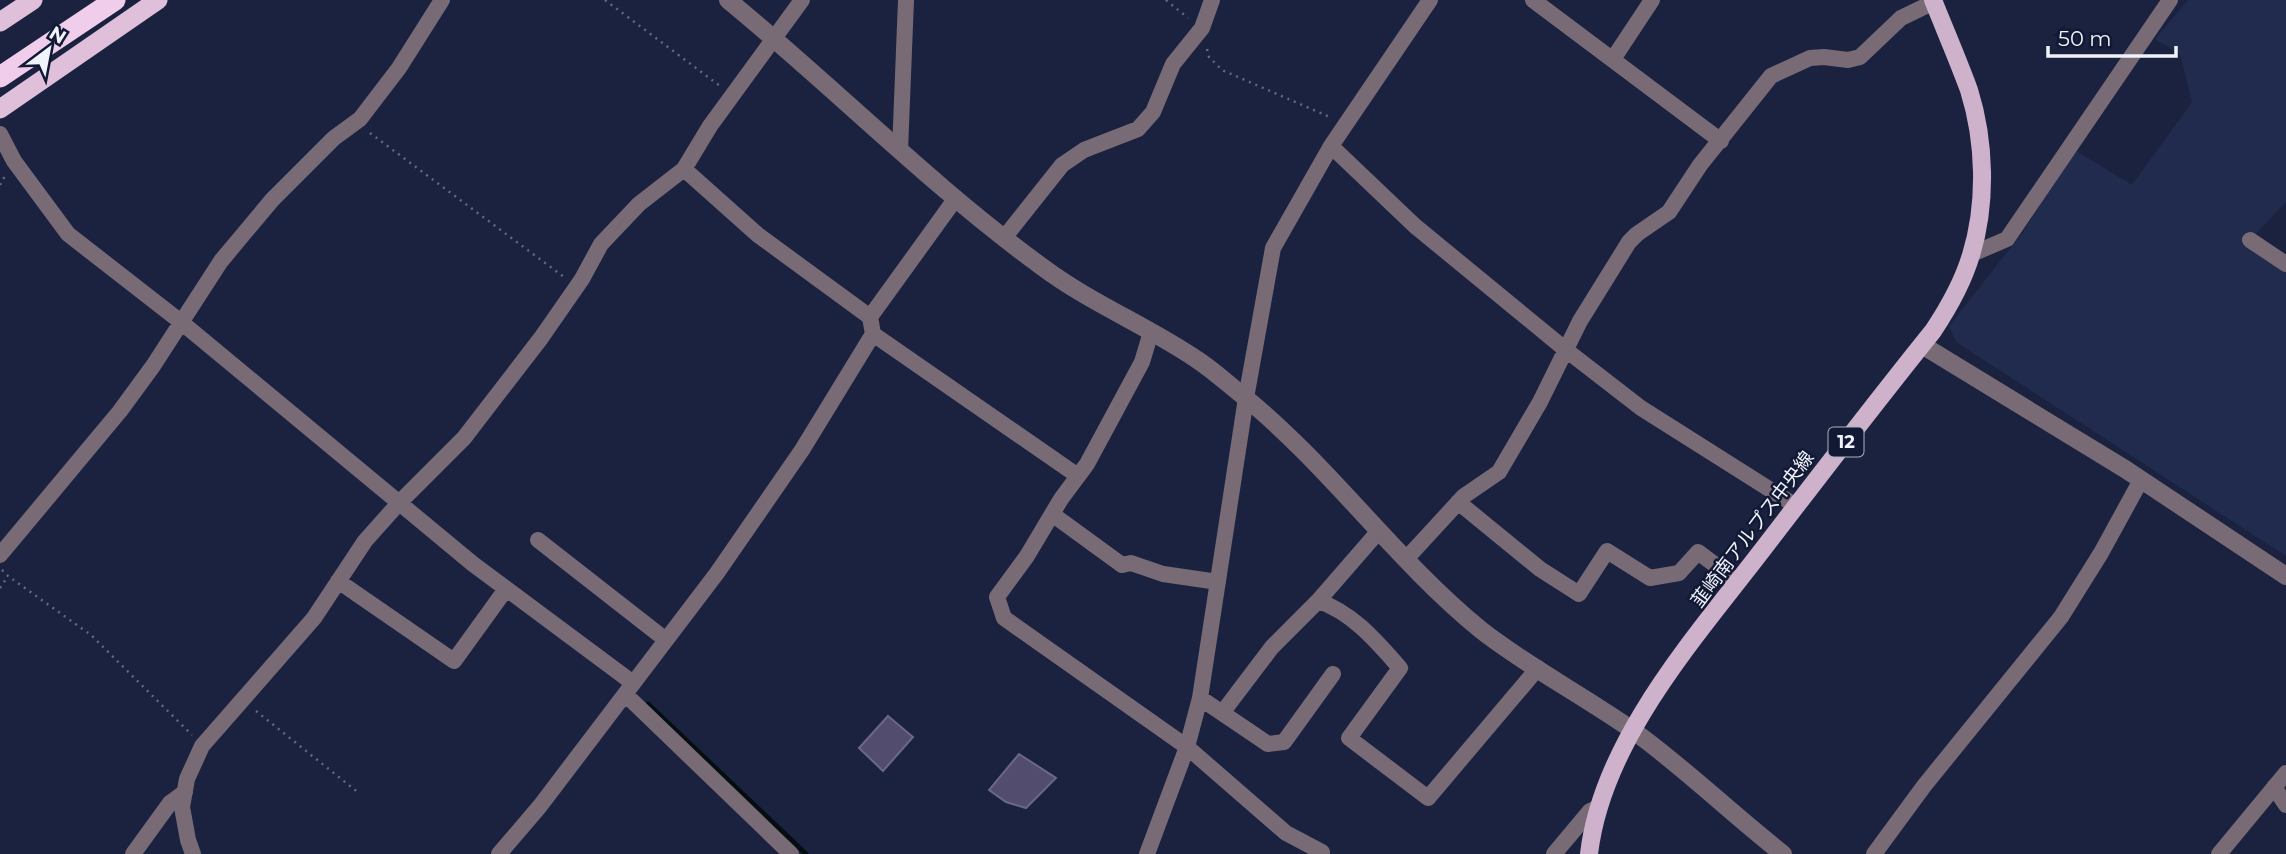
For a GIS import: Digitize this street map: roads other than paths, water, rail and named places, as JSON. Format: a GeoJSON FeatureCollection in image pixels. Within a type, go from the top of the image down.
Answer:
{"type":"FeatureCollection","features":[{"type":"Feature","properties":{"kind":"highway"},"geometry":{"type":"LineString","coordinates":[[0,22],[33,0]]}},
{"type":"Feature","properties":{"kind":"highway"},"geometry":{"type":"LineString","coordinates":[[0,77],[115,0]]}},
{"type":"Feature","properties":{"kind":"highway"},"geometry":{"type":"LineString","coordinates":[[0,109],[158,0]]}},
{"type":"Feature","properties":{"kind":"main road","name":"韮崎南アルプス中央線"},"geometry":{"type":"LineString","coordinates":[[1589,854],[1591,832],[1599,807],[1612,770],[1632,730],[1663,683],[1738,582],[1922,345],[1954,299],[1972,254],[1982,184],[1976,120],[1969,91],[1934,1]]}},
{"type":"Feature","properties":{"kind":"street"},"geometry":{"type":"LineString","coordinates":[[0,555],[120,411],[153,366],[221,261],[272,200],[334,138],[356,122],[399,68],[442,0]]}},
{"type":"Feature","properties":{"kind":"street"},"geometry":{"type":"LineString","coordinates":[[728,0],[1004,238],[1061,280],[1199,361],[1246,398],[1301,450],[1378,532],[1482,630],[1632,730],[1692,775],[1783,854]]}},
{"type":"Feature","properties":{"kind":"street"},"geometry":{"type":"LineString","coordinates":[[193,854],[182,807],[187,779],[202,747],[314,618],[365,541],[464,438],[541,338],[577,287],[601,244],[639,204],[684,169],[733,95],[802,0]]}},
{"type":"Feature","properties":{"kind":"street"},"geometry":{"type":"LineString","coordinates":[[900,151],[906,0]]}},
{"type":"Feature","properties":{"kind":"street"},"geometry":{"type":"LineString","coordinates":[[1004,238],[1062,164],[1084,150],[1139,130],[1153,112],[1173,64],[1202,28],[1212,0]]}},
{"type":"Feature","properties":{"kind":"street"},"geometry":{"type":"LineString","coordinates":[[1147,854],[1187,747],[1200,698],[1246,398],[1273,248],[1331,146],[1430,0]]}},
{"type":"Feature","properties":{"kind":"street"},"geometry":{"type":"LineString","coordinates":[[1533,0],[1721,141]]}},
{"type":"Feature","properties":{"kind":"street"},"geometry":{"type":"LineString","coordinates":[[1613,59],[1653,0]]}},
{"type":"Feature","properties":{"kind":"street"},"geometry":{"type":"LineString","coordinates":[[1972,254],[2007,239],[2169,0]]}},
{"type":"Feature","properties":{"kind":"street"},"geometry":{"type":"LineString","coordinates":[[1406,559],[1458,502],[1499,472],[1540,402],[1580,321],[1629,242],[1670,212],[1700,165],[1771,76],[1810,58],[1847,60],[1860,57],[1901,18],[1934,1]]}},
{"type":"Feature","properties":{"kind":"street"},"geometry":{"type":"LineString","coordinates":[[0,134],[14,160],[68,234],[181,322],[629,689],[791,854]]}},
{"type":"Feature","properties":{"kind":"street"},"geometry":{"type":"LineString","coordinates":[[1331,146],[1415,226],[1566,350],[1641,408],[1796,506]]}},
{"type":"Feature","properties":{"kind":"street"},"geometry":{"type":"LineString","coordinates":[[499,854],[540,806],[717,573],[802,450],[873,334],[870,317],[758,235],[684,169]]}},
{"type":"Feature","properties":{"kind":"street"},"geometry":{"type":"LineString","coordinates":[[870,317],[956,198]]}},
{"type":"Feature","properties":{"kind":"street"},"geometry":{"type":"LineString","coordinates":[[2250,240],[2286,264]]}},
{"type":"Feature","properties":{"kind":"street"},"geometry":{"type":"LineString","coordinates":[[1151,332],[1142,362],[1087,464],[997,597],[1004,618],[1187,747],[1286,833],[1322,852]]}},
{"type":"Feature","properties":{"kind":"street"},"geometry":{"type":"LineString","coordinates":[[873,334],[1078,476]]}},
{"type":"Feature","properties":{"kind":"street"},"geometry":{"type":"LineString","coordinates":[[1922,345],[2141,480],[2286,576]]}},
{"type":"Feature","properties":{"kind":"street"},"geometry":{"type":"LineString","coordinates":[[1874,854],[1924,786],[2061,617],[2101,553],[2141,480]]}},
{"type":"Feature","properties":{"kind":"street"},"geometry":{"type":"LineString","coordinates":[[1458,502],[1540,569],[1579,594],[1607,551],[1650,578],[1679,573],[1698,552],[1738,582]]}},
{"type":"Feature","properties":{"kind":"street"},"geometry":{"type":"LineString","coordinates":[[1052,514],[1122,565],[1131,564],[1163,574],[1217,582]]}},
{"type":"Feature","properties":{"kind":"street"},"geometry":{"type":"LineString","coordinates":[[1222,713],[1272,647],[1318,601],[1378,532]]}},
{"type":"Feature","properties":{"kind":"street"},"geometry":{"type":"LineString","coordinates":[[538,540],[666,640]]}},
{"type":"Feature","properties":{"kind":"street"},"geometry":{"type":"LineString","coordinates":[[338,581],[454,661],[506,589]]}},
{"type":"Feature","properties":{"kind":"street"},"geometry":{"type":"LineString","coordinates":[[1318,601],[1331,605],[1368,633],[1400,668],[1349,738],[1428,798],[1538,667]]}},
{"type":"Feature","properties":{"kind":"street"},"geometry":{"type":"LineString","coordinates":[[1200,698],[1268,744],[1284,742],[1333,674]]}},
{"type":"Feature","properties":{"kind":"street"},"geometry":{"type":"LineString","coordinates":[[2219,854],[2286,774]]}},
{"type":"Feature","properties":{"kind":"street"},"geometry":{"type":"LineString","coordinates":[[2274,788],[2286,805]]}},
{"type":"Feature","properties":{"kind":"street"},"geometry":{"type":"LineString","coordinates":[[133,854],[170,803],[185,792]]}},
{"type":"Feature","properties":{"kind":"street"},"geometry":{"type":"LineString","coordinates":[[1554,854],[1590,811],[1599,807]]}},
{"type":"Feature","properties":{"kind":"waterway"},"geometry":{"type":"LineString","coordinates":[[648,704],[806,854]]}}]}
